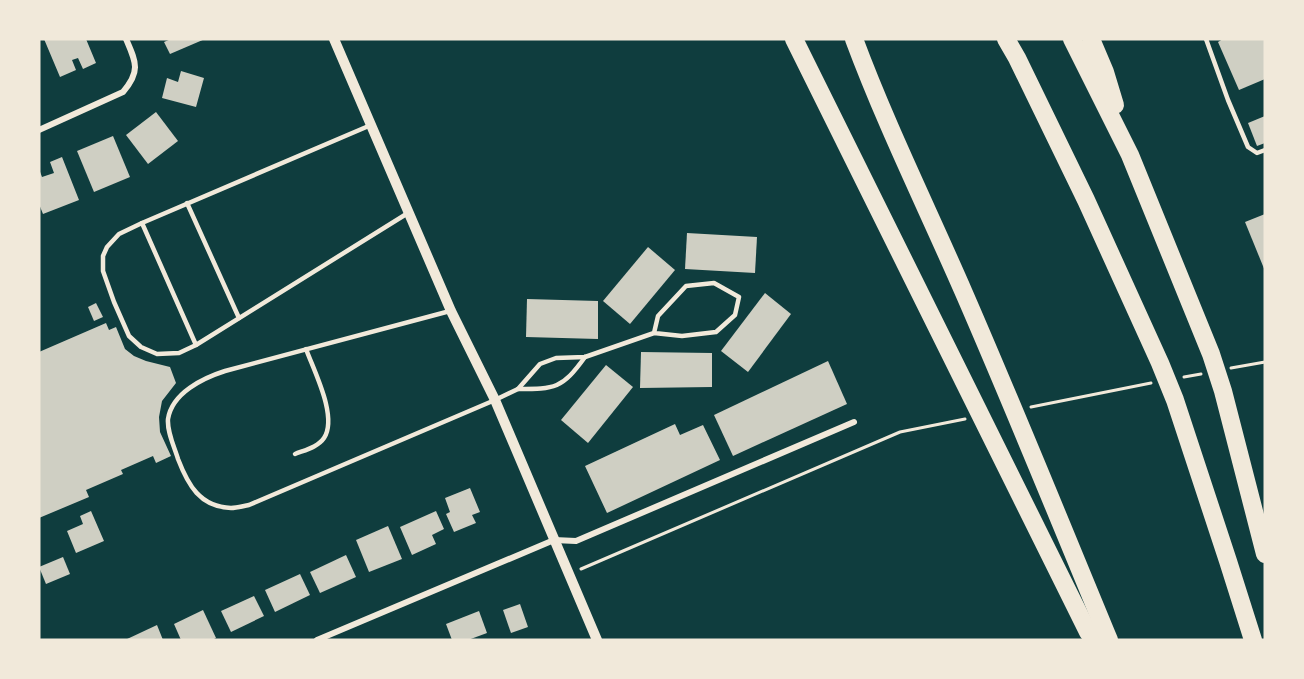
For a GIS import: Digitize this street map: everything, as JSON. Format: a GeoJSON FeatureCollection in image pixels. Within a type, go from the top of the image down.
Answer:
{"type":"FeatureCollection","features":[{"type":"Feature","properties":{"kind":"highway"},"geometry":{"type":"LineString","coordinates":[[794,39],[1088,632],[1095,640]]}},
{"type":"Feature","properties":{"kind":"highway"},"geometry":{"type":"LineString","coordinates":[[854,39],[884,116],[1006,390],[1109,640]]}},
{"type":"Feature","properties":{"kind":"highway"},"geometry":{"type":"LineString","coordinates":[[1006,39],[1086,200],[1160,363],[1253,640]]}},
{"type":"Feature","properties":{"kind":"highway"},"geometry":{"type":"LineString","coordinates":[[1072,39],[1130,155],[1210,354],[1223,391],[1265,555]]}},
{"type":"Feature","properties":{"kind":"highway"},"geometry":{"type":"LineString","coordinates":[[1091,39],[1105,72],[1130,155]]}},
{"type":"Feature","properties":{"kind":"street"},"geometry":{"type":"LineString","coordinates":[[39,130],[123,93],[131,83],[136,64],[126,39]]}},
{"type":"Feature","properties":{"kind":"street"},"geometry":{"type":"LineString","coordinates":[[334,39],[451,311],[495,400],[597,640]]}},
{"type":"Feature","properties":{"kind":"street"},"geometry":{"type":"LineString","coordinates":[[317,640],[554,540],[576,541],[854,422]]}},
{"type":"Feature","properties":{"kind":"lane"},"geometry":{"type":"LineString","coordinates":[[1206,39],[1248,147],[1257,153],[1265,150]]}},
{"type":"Feature","properties":{"kind":"lane"},"geometry":{"type":"LineString","coordinates":[[371,125],[119,234],[107,247],[103,256],[103,271],[114,302],[129,336],[141,347],[158,354],[179,353],[196,345],[408,213]]}},
{"type":"Feature","properties":{"kind":"lane"},"geometry":{"type":"LineString","coordinates":[[187,203],[239,318]]}},
{"type":"Feature","properties":{"kind":"lane"},"geometry":{"type":"LineString","coordinates":[[142,223],[196,345]]}},
{"type":"Feature","properties":{"kind":"lane"},"geometry":{"type":"LineString","coordinates":[[451,311],[212,375],[183,392],[168,418],[170,435],[183,471],[196,494],[211,504],[231,508],[249,505],[518,389],[540,364],[556,358],[585,357],[654,333],[682,336],[716,332],[735,315],[740,297],[714,283],[686,286],[658,316],[654,333]]}},
{"type":"Feature","properties":{"kind":"lane"},"geometry":{"type":"LineString","coordinates":[[296,454],[323,440],[328,429],[329,417],[325,400],[306,349]]}},
{"type":"Feature","properties":{"kind":"lane"},"geometry":{"type":"LineString","coordinates":[[518,389],[546,389],[560,384],[572,375],[585,357]]}},
{"type":"Feature","properties":{"kind":"path"},"geometry":{"type":"LineString","coordinates":[[1231,368],[1265,362]]}},
{"type":"Feature","properties":{"kind":"path"},"geometry":{"type":"LineString","coordinates":[[1174,379],[1208,373]]}},
{"type":"Feature","properties":{"kind":"path"},"geometry":{"type":"LineString","coordinates":[[1025,408],[1151,384]]}},
{"type":"Feature","properties":{"kind":"path"},"geometry":{"type":"LineString","coordinates":[[569,575],[900,432],[968,419]]}},
{"type":"Feature","properties":{"kind":"building"},"geometry":{"type":"Polygon","coordinates":[[[44,39],[86,39],[96,63],[83,69],[78,58],[72,60],[76,70],[60,77],[44,39]]]}},
{"type":"Feature","properties":{"kind":"building"},"geometry":{"type":"Polygon","coordinates":[[[171,39],[205,39],[170,54],[164,42],[171,39]]]}},
{"type":"Feature","properties":{"kind":"building"},"geometry":{"type":"Polygon","coordinates":[[[1223,39],[1265,39],[1265,79],[1239,90],[1218,42],[1223,39]]]}},
{"type":"Feature","properties":{"kind":"building"},"geometry":{"type":"Polygon","coordinates":[[[181,71],[204,78],[196,107],[162,98],[167,78],[178,82],[181,71]]]}},
{"type":"Feature","properties":{"kind":"building"},"geometry":{"type":"Polygon","coordinates":[[[156,112],[178,141],[148,164],[126,135],[156,112]]]}},
{"type":"Feature","properties":{"kind":"building"},"geometry":{"type":"Polygon","coordinates":[[[1265,116],[1265,143],[1257,146],[1248,123],[1265,116]]]}},
{"type":"Feature","properties":{"kind":"building"},"geometry":{"type":"Polygon","coordinates":[[[113,136],[130,177],[94,192],[77,151],[113,136]]]}},
{"type":"Feature","properties":{"kind":"building"},"geometry":{"type":"Polygon","coordinates":[[[62,157],[79,200],[43,214],[39,204],[39,169],[42,177],[54,173],[50,162],[62,157]]]}},
{"type":"Feature","properties":{"kind":"building"},"geometry":{"type":"Polygon","coordinates":[[[1265,214],[1265,271],[1245,222],[1265,214]]]}},
{"type":"Feature","properties":{"kind":"building"},"geometry":{"type":"Polygon","coordinates":[[[687,233],[757,237],[755,273],[685,269],[687,233]]]}},
{"type":"Feature","properties":{"kind":"building"},"geometry":{"type":"Polygon","coordinates":[[[648,247],[675,270],[630,324],[603,301],[648,247]]]}},
{"type":"Feature","properties":{"kind":"building"},"geometry":{"type":"Polygon","coordinates":[[[765,293],[791,314],[748,372],[721,351],[765,293]]]}},
{"type":"Feature","properties":{"kind":"building"},"geometry":{"type":"Polygon","coordinates":[[[527,299],[598,301],[598,339],[526,337],[527,299]]]}},
{"type":"Feature","properties":{"kind":"building"},"geometry":{"type":"Polygon","coordinates":[[[96,303],[103,317],[94,321],[88,307],[96,303]]]}},
{"type":"Feature","properties":{"kind":"building"},"geometry":{"type":"Polygon","coordinates":[[[106,323],[109,330],[116,327],[125,349],[134,356],[170,367],[176,383],[162,401],[159,417],[160,432],[171,456],[156,463],[153,456],[121,470],[123,474],[86,490],[89,497],[39,518],[39,352],[106,323]]]}},
{"type":"Feature","properties":{"kind":"building"},"geometry":{"type":"Polygon","coordinates":[[[641,352],[712,353],[712,387],[640,388],[641,352]]]}},
{"type":"Feature","properties":{"kind":"building"},"geometry":{"type":"Polygon","coordinates":[[[828,361],[847,404],[733,456],[714,415],[828,361]]]}},
{"type":"Feature","properties":{"kind":"building"},"geometry":{"type":"Polygon","coordinates":[[[606,365],[633,387],[588,443],[561,420],[606,365]]]}},
{"type":"Feature","properties":{"kind":"building"},"geometry":{"type":"Polygon","coordinates":[[[675,424],[680,435],[703,425],[720,460],[607,513],[585,466],[675,424]]]}},
{"type":"Feature","properties":{"kind":"building"},"geometry":{"type":"Polygon","coordinates":[[[470,488],[480,512],[472,515],[476,523],[454,532],[446,514],[450,512],[445,498],[470,488]]]}},
{"type":"Feature","properties":{"kind":"building"},"geometry":{"type":"Polygon","coordinates":[[[91,511],[104,541],[76,553],[67,531],[83,524],[80,516],[91,511]]]}},
{"type":"Feature","properties":{"kind":"building"},"geometry":{"type":"Polygon","coordinates":[[[436,511],[444,529],[432,535],[436,544],[412,555],[400,527],[436,511]]]}},
{"type":"Feature","properties":{"kind":"building"},"geometry":{"type":"Polygon","coordinates":[[[388,526],[402,559],[369,572],[356,540],[388,526]]]}},
{"type":"Feature","properties":{"kind":"building"},"geometry":{"type":"Polygon","coordinates":[[[346,555],[356,577],[320,593],[310,572],[346,555]]]}},
{"type":"Feature","properties":{"kind":"building"},"geometry":{"type":"Polygon","coordinates":[[[63,557],[70,574],[46,584],[39,567],[63,557]]]}},
{"type":"Feature","properties":{"kind":"building"},"geometry":{"type":"Polygon","coordinates":[[[300,574],[310,595],[275,612],[265,590],[300,574]]]}},
{"type":"Feature","properties":{"kind":"building"},"geometry":{"type":"Polygon","coordinates":[[[254,596],[264,616],[231,632],[221,611],[254,596]]]}},
{"type":"Feature","properties":{"kind":"building"},"geometry":{"type":"Polygon","coordinates":[[[520,604],[528,627],[511,633],[503,610],[520,604]]]}},
{"type":"Feature","properties":{"kind":"building"},"geometry":{"type":"Polygon","coordinates":[[[203,610],[216,638],[181,640],[174,624],[203,610]]]}},
{"type":"Feature","properties":{"kind":"building"},"geometry":{"type":"Polygon","coordinates":[[[479,611],[487,633],[468,640],[452,640],[446,624],[479,611]]]}},
{"type":"Feature","properties":{"kind":"building"},"geometry":{"type":"Polygon","coordinates":[[[157,625],[163,640],[125,640],[157,625]]]}}]}
